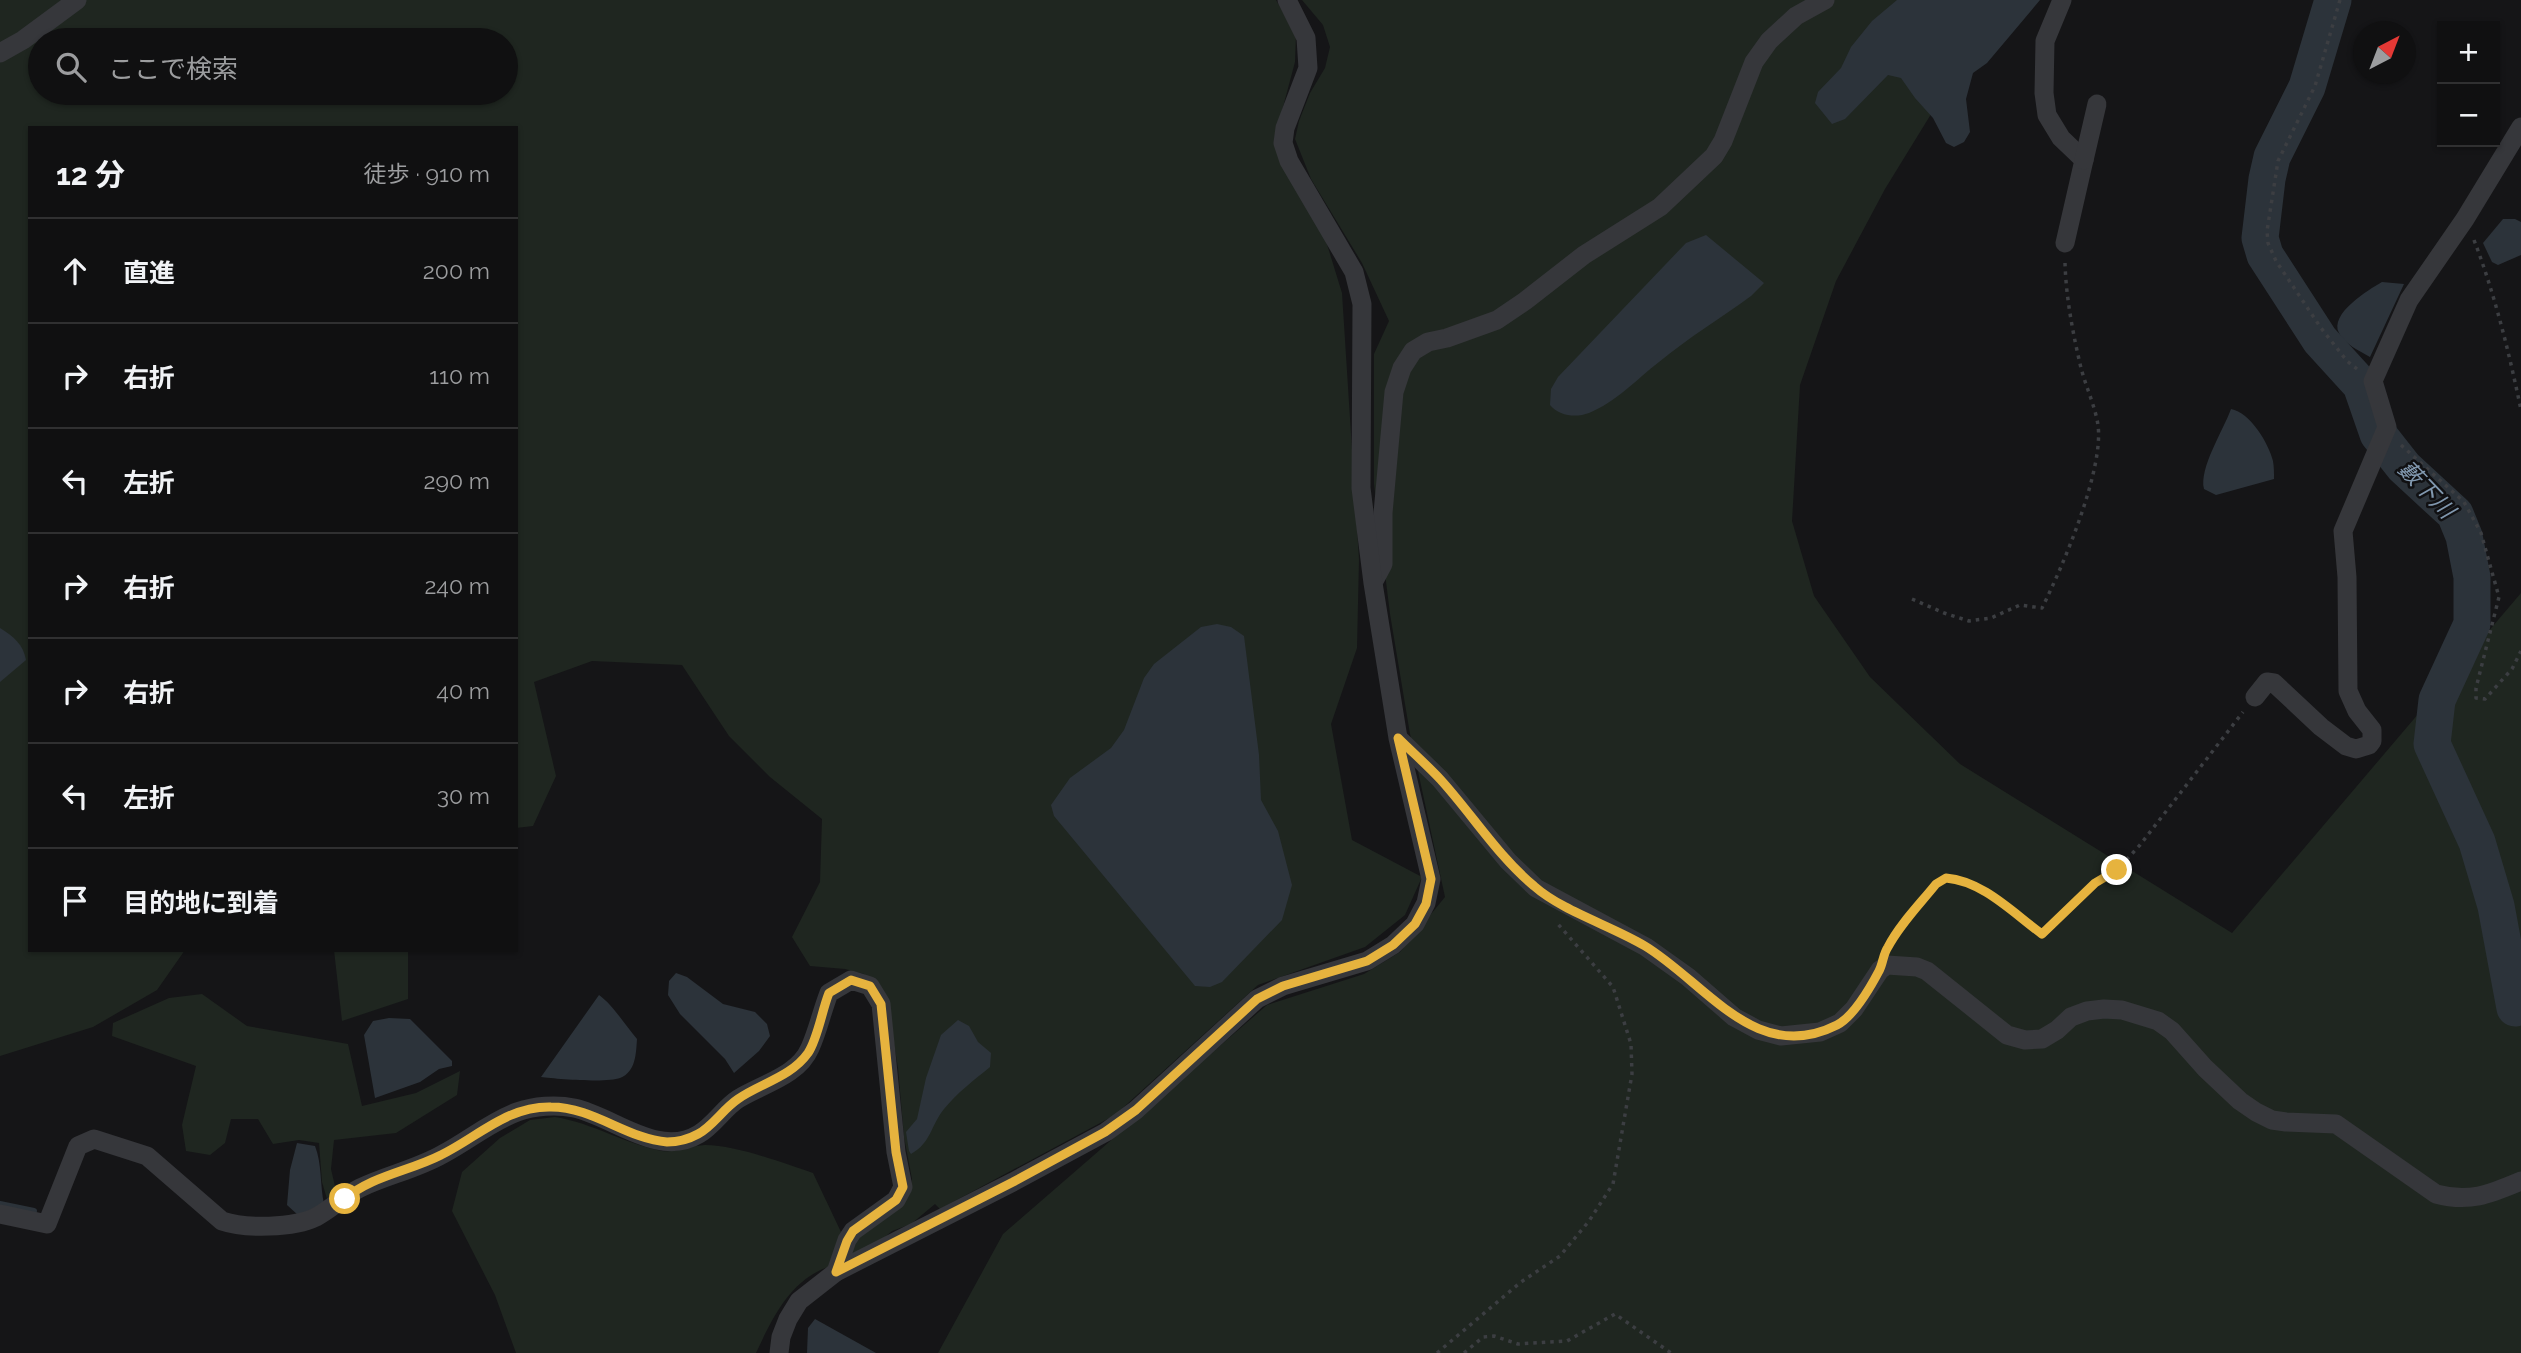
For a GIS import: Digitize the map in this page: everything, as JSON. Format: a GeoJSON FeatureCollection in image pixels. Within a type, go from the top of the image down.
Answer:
{"type":"FeatureCollection","features":[{"type":"Feature","properties":{"kind":"street"},"geometry":{"type":"LineString","coordinates":[[39,28],[77,0]]}},
{"type":"Feature","properties":{"kind":"street"},"geometry":{"type":"LineString","coordinates":[[779,1353],[781,1337],[799,1301],[836,1272],[1105,1132],[1136,1110],[1257,999],[1283,986],[1367,961],[1393,945],[1415,924],[1426,904],[1431,879],[1398,738],[1373,583],[1362,488],[1362,304],[1354,272],[1289,161],[1283,144],[1285,128],[1308,68],[1306,38],[1287,0]]}},
{"type":"Feature","properties":{"kind":"street"},"geometry":{"type":"LineString","coordinates":[[1373,583],[1383,564],[1383,513],[1394,392],[1402,368],[1413,351],[1428,342],[1497,320],[1584,255],[1660,207],[1714,156],[1723,141],[1754,62],[1769,41],[1796,16],[1825,0]]}},
{"type":"Feature","properties":{"kind":"street"},"geometry":{"type":"LineString","coordinates":[[2062,0],[2045,41],[2044,93],[2047,116],[2061,138],[2084,160]]}},
{"type":"Feature","properties":{"kind":"street"},"geometry":{"type":"LineString","coordinates":[[0,53],[28,36]]}},
{"type":"Feature","properties":{"kind":"street"},"geometry":{"type":"LineString","coordinates":[[2065,243],[2097,104]]}},
{"type":"Feature","properties":{"kind":"street"},"geometry":{"type":"LineString","coordinates":[[2255,697],[2267,682],[2274,683],[2321,727],[2346,746],[2356,749],[2372,741],[2372,730],[2357,711],[2348,691],[2347,577],[2343,531],[2383,436],[2373,380],[2409,300],[2465,219],[2521,127]]}},
{"type":"Feature","properties":{"kind":"street"},"geometry":{"type":"LineString","coordinates":[[1398,738],[1440,779],[1508,862],[1536,888],[1646,947],[1688,977],[1734,1017],[1758,1030],[1780,1036],[1821,1032],[1840,1024],[1854,1009],[1880,970],[1887,965],[1917,967],[1927,971],[2007,1035],[2025,1040],[2042,1039],[2071,1017],[2087,1011],[2104,1009],[2158,1021],[2172,1031],[2205,1068],[2240,1101],[2256,1112],[2272,1120],[2336,1124],[2436,1194],[2453,1199],[2474,1198],[2521,1181]]}},
{"type":"Feature","properties":{"kind":"street"},"geometry":{"type":"LineString","coordinates":[[0,1214],[47,1224],[78,1146],[94,1139],[147,1156],[222,1221],[233,1225],[274,1226],[316,1217],[360,1188],[442,1155],[492,1124],[533,1107],[575,1108],[653,1139],[669,1142],[684,1140],[699,1134],[737,1100],[780,1077],[797,1064],[810,1050],[829,993],[851,980],[870,986],[881,1004],[896,1152],[903,1187],[896,1200],[853,1231],[836,1272]]}},
{"type":"Feature","properties":{"kind":"path"},"geometry":{"type":"LineString","coordinates":[[2340,0],[2315,86],[2278,161],[2267,231],[2268,243],[2276,261],[2321,328],[2347,361],[2373,380]]}},
{"type":"Feature","properties":{"kind":"path"},"geometry":{"type":"LineString","coordinates":[[2465,219],[2487,273],[2507,343],[2521,410]]}},
{"type":"Feature","properties":{"kind":"path"},"geometry":{"type":"LineString","coordinates":[[1912,599],[1969,621],[1990,618],[2020,605],[2042,608],[2062,569],[2090,483],[2099,436],[2081,370],[2066,292],[2065,243]]}},
{"type":"Feature","properties":{"kind":"path"},"geometry":{"type":"LineString","coordinates":[[2383,436],[2406,451],[2464,502],[2481,533],[2499,597],[2476,688],[2476,698],[2485,699],[2512,668],[2521,651]]}},
{"type":"Feature","properties":{"kind":"path"},"geometry":{"type":"LineString","coordinates":[[1880,970],[1887,947],[1936,884],[1946,878],[1961,880],[1982,889],[2042,934],[2095,883],[2117,870],[2140,845],[2255,697]]}},
{"type":"Feature","properties":{"kind":"path"},"geometry":{"type":"LineString","coordinates":[[1437,1353],[1521,1282],[1560,1256],[1589,1221],[1613,1184],[1632,1074],[1632,1044],[1613,987],[1556,922]]}},
{"type":"Feature","properties":{"kind":"path"},"geometry":{"type":"LineString","coordinates":[[1464,1353],[1483,1337],[1494,1336],[1518,1345],[1567,1341],[1615,1314],[1671,1353]]}},
{"type":"Feature","properties":{"kind":"shaded area"},"geometry":{"type":"Polygon","coordinates":[[[0,0],[1276,0],[1296,35],[1295,62],[1275,137],[1326,241],[1342,293],[1359,559],[1357,648],[1331,724],[1352,840],[1422,877],[1405,915],[1365,947],[1258,985],[1115,1115],[940,1209],[935,1204],[911,1224],[892,1231],[879,1242],[851,1255],[855,1240],[909,1193],[912,1179],[904,1137],[898,1068],[888,1005],[864,974],[845,969],[810,966],[792,937],[820,882],[822,819],[770,777],[729,736],[682,665],[592,661],[534,682],[556,776],[533,826],[518,828],[518,126],[28,126],[28,952],[184,952],[157,990],[93,1027],[0,1056],[0,0]]]}},
{"type":"Feature","properties":{"kind":"shaded area"},"geometry":{"type":"Polygon","coordinates":[[[1302,0],[2020,0],[1960,67],[1885,189],[1836,281],[1800,385],[1792,521],[1814,596],[1870,677],[1960,764],[2232,933],[2521,593],[2521,1353],[938,1353],[1003,1234],[1267,1005],[1364,974],[1400,952],[1445,897],[1410,734],[1390,614],[1374,484],[1374,354],[1389,321],[1362,263],[1311,179],[1295,139],[1310,93],[1325,68],[1330,47],[1323,25],[1302,0]]]}},
{"type":"Feature","properties":{"kind":"shaded area"},"geometry":{"type":"Polygon","coordinates":[[[1897,0],[2040,0],[1987,63],[1973,73],[1966,99],[1970,132],[1964,142],[1954,147],[1946,143],[1933,118],[1901,78],[1888,75],[1845,119],[1832,124],[1815,103],[1818,92],[1841,68],[1851,47],[1872,21],[1897,0]]]}},
{"type":"Feature","properties":{"kind":"shaded area"},"geometry":{"type":"Polygon","coordinates":[[[2503,219],[2521,222],[2521,255],[2498,265],[2492,262],[2483,243],[2503,219]]]}},
{"type":"Feature","properties":{"kind":"shaded area"},"geometry":{"type":"Polygon","coordinates":[[[1706,235],[1764,283],[1751,296],[1681,345],[1608,403],[1579,415],[1563,414],[1554,409],[1550,405],[1551,389],[1558,377],[1686,243],[1706,235]]]}},
{"type":"Feature","properties":{"kind":"shaded area"},"geometry":{"type":"Polygon","coordinates":[[[2382,282],[2404,284],[2370,357],[2345,341],[2337,326],[2351,303],[2382,282]]]}},
{"type":"Feature","properties":{"kind":"shaded area"},"geometry":{"type":"Polygon","coordinates":[[[2231,409],[2252,422],[2263,438],[2273,461],[2274,479],[2216,495],[2204,489],[2203,480],[2231,409]]]}},
{"type":"Feature","properties":{"kind":"shaded area"},"geometry":{"type":"Polygon","coordinates":[[[1217,624],[1231,627],[1244,636],[1259,755],[1261,800],[1278,831],[1292,885],[1282,920],[1222,982],[1210,987],[1195,986],[1054,816],[1051,805],[1070,778],[1111,748],[1124,730],[1144,678],[1154,664],[1201,627],[1217,624]]]}},
{"type":"Feature","properties":{"kind":"shaded area"},"geometry":{"type":"Polygon","coordinates":[[[0,628],[17,641],[26,660],[0,682],[0,628]]]}},
{"type":"Feature","properties":{"kind":"shaded area"},"geometry":{"type":"Polygon","coordinates":[[[334,952],[408,952],[408,999],[342,1021],[334,952]]]}},
{"type":"Feature","properties":{"kind":"shaded area"},"geometry":{"type":"Polygon","coordinates":[[[676,973],[687,977],[723,1004],[755,1012],[767,1024],[770,1036],[759,1051],[734,1073],[725,1059],[680,1014],[668,995],[669,981],[676,973]]]}},
{"type":"Feature","properties":{"kind":"shaded area"},"geometry":{"type":"Polygon","coordinates":[[[202,994],[247,1026],[348,1044],[362,1106],[416,1093],[460,1071],[457,1095],[396,1133],[334,1140],[331,1169],[337,1195],[327,1199],[322,1182],[319,1143],[299,1140],[273,1144],[258,1119],[231,1119],[225,1143],[210,1155],[186,1151],[182,1125],[196,1066],[112,1036],[113,1023],[169,998],[202,994]]]}},
{"type":"Feature","properties":{"kind":"shaded area"},"geometry":{"type":"Polygon","coordinates":[[[599,995],[637,1039],[632,1067],[620,1078],[605,1080],[541,1077],[599,995]]]}},
{"type":"Feature","properties":{"kind":"shaded area"},"geometry":{"type":"Polygon","coordinates":[[[389,1018],[410,1019],[452,1061],[452,1066],[439,1069],[420,1082],[375,1098],[364,1035],[373,1021],[389,1018]]]}},
{"type":"Feature","properties":{"kind":"shaded area"},"geometry":{"type":"Polygon","coordinates":[[[958,1020],[969,1026],[978,1042],[991,1053],[990,1067],[949,1103],[923,1145],[911,1154],[906,1132],[917,1119],[926,1078],[941,1035],[958,1020]]]}},
{"type":"Feature","properties":{"kind":"shaded area"},"geometry":{"type":"Polygon","coordinates":[[[555,1117],[662,1151],[705,1145],[731,1148],[813,1173],[841,1232],[828,1267],[803,1281],[793,1291],[776,1314],[756,1353],[516,1353],[495,1295],[452,1211],[462,1172],[500,1138],[530,1120],[555,1117]]]}},
{"type":"Feature","properties":{"kind":"shaded area"},"geometry":{"type":"Polygon","coordinates":[[[297,1143],[315,1146],[324,1204],[298,1215],[287,1205],[290,1170],[297,1143]]]}},
{"type":"Feature","properties":{"kind":"shaded area"},"geometry":{"type":"Polygon","coordinates":[[[815,1319],[876,1353],[807,1353],[808,1328],[815,1319]]]}},
{"type":"Feature","properties":{"kind":"waterway","name":"藪下川"},"geometry":{"type":"LineString","coordinates":[[2333,0],[2307,87],[2272,157],[2260,238],[2265,255],[2320,340],[2361,385],[2378,434],[2404,467],[2455,514],[2464,536],[2472,577],[2472,624],[2437,700],[2432,744],[2477,842],[2496,906],[2515,1008]]}},
{"type":"Feature","properties":{"kind":"waterway"},"geometry":{"type":"LineString","coordinates":[[0,1204],[34,1211]]}},
{"type":"Feature","properties":{"kind":"route"},"geometry":{"type":"LineString","coordinates":[[345,1199],[360,1188],[442,1155],[492,1124],[533,1107],[575,1108],[653,1139],[669,1142],[699,1134],[737,1100],[780,1077],[802,1059],[810,1050],[829,993],[851,980],[870,986],[878,995],[881,1004],[896,1152],[903,1187],[896,1200],[853,1231],[836,1272],[1105,1132],[1136,1110],[1257,999],[1283,986],[1367,961],[1393,945],[1415,924],[1426,904],[1431,879],[1398,738],[1440,779],[1508,862],[1536,888],[1580,914],[1646,947],[1688,977],[1734,1017],[1758,1030],[1780,1036],[1821,1032],[1840,1024],[1854,1009],[1880,970],[1887,947],[1936,884],[1946,878],[1961,880],[1982,889],[2042,934],[2095,883],[2117,870]]}}]}
